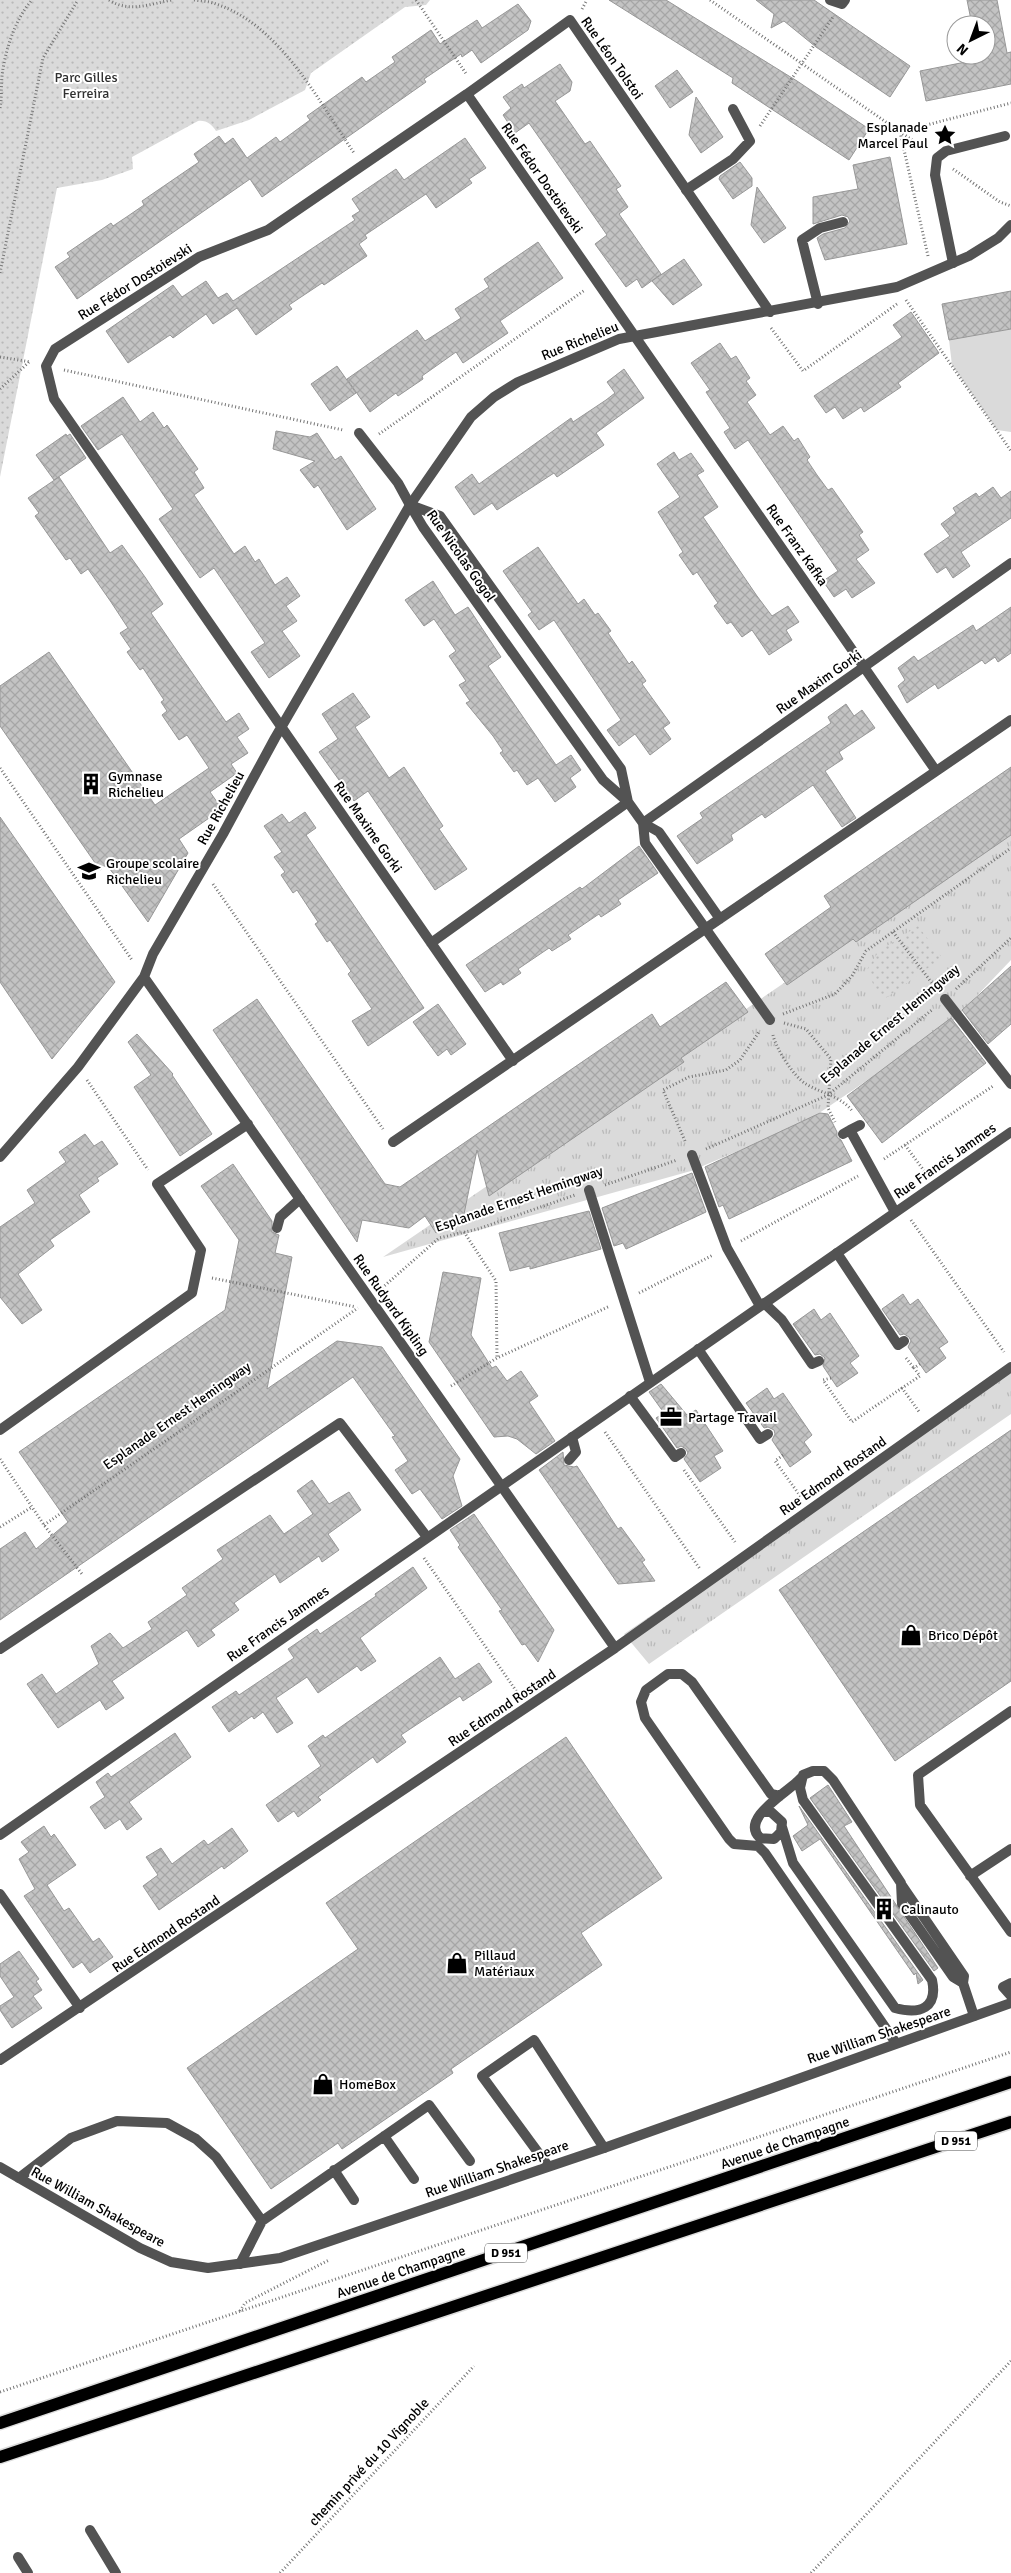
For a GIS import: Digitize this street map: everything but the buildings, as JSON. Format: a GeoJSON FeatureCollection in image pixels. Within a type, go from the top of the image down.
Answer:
{"type":"FeatureCollection","features":[{"type":"Feature","properties":{"kind":"main road","name":"Avenue de Champagne"},"geometry":{"type":"LineString","coordinates":[[0,2423],[1011,2082]]}},
{"type":"Feature","properties":{"kind":"main road","name":"D 951"},"geometry":{"type":"LineString","coordinates":[[0,2456],[1011,2122]]}},
{"type":"Feature","properties":{"kind":"street"},"geometry":{"type":"LineString","coordinates":[[830,0],[844,2]]}},
{"type":"Feature","properties":{"kind":"street","name":"Rue Léon Tolstoi"},"geometry":{"type":"LineString","coordinates":[[466,94],[570,20],[686,190],[765,313]]}},
{"type":"Feature","properties":{"kind":"street","name":"Rue Fédor Dostoievski"},"geometry":{"type":"LineString","coordinates":[[46,366],[55,348],[198,257],[268,230],[466,94],[634,335]]}},
{"type":"Feature","properties":{"kind":"street"},"geometry":{"type":"LineString","coordinates":[[686,190],[733,159],[750,141],[732,109]]}},
{"type":"Feature","properties":{"kind":"street"},"geometry":{"type":"LineString","coordinates":[[953,263],[935,175],[937,158],[946,151],[1005,136]]}},
{"type":"Feature","properties":{"kind":"street"},"geometry":{"type":"LineString","coordinates":[[818,304],[802,240],[820,228],[843,222]]}},
{"type":"Feature","properties":{"kind":"street","name":"Rue Richelieu"},"geometry":{"type":"LineString","coordinates":[[0,1157],[78,1067],[144,977],[153,954],[410,505],[471,417],[494,397],[518,382],[619,339],[818,304],[897,287],[953,263],[987,245],[1011,226]]}},
{"type":"Feature","properties":{"kind":"street","name":"Rue Franz Kafka"},"geometry":{"type":"LineString","coordinates":[[634,335],[936,771]]}},
{"type":"Feature","properties":{"kind":"street"},"geometry":{"type":"LineString","coordinates":[[46,366],[54,398],[282,728]]}},
{"type":"Feature","properties":{"kind":"street"},"geometry":{"type":"LineString","coordinates":[[359,434],[398,483],[410,505]]}},
{"type":"Feature","properties":{"kind":"street","name":"Rue Nicolas Gogol"},"geometry":{"type":"LineString","coordinates":[[410,505],[422,527],[603,780],[628,802],[643,823],[658,832],[720,919]]}},
{"type":"Feature","properties":{"kind":"street","name":"Rue Nicolas Gogol"},"geometry":{"type":"LineString","coordinates":[[410,505],[440,516],[621,769],[628,802]]}},
{"type":"Feature","properties":{"kind":"street","name":"Rue Maxim Gorki"},"geometry":{"type":"LineString","coordinates":[[643,823],[1011,563]]}},
{"type":"Feature","properties":{"kind":"street"},"geometry":{"type":"LineString","coordinates":[[392,1142],[1011,720]]}},
{"type":"Feature","properties":{"kind":"street","name":"Rue Maxime Gorki"},"geometry":{"type":"LineString","coordinates":[[282,728],[513,1061]]}},
{"type":"Feature","properties":{"kind":"street"},"geometry":{"type":"LineString","coordinates":[[431,943],[628,802]]}},
{"type":"Feature","properties":{"kind":"street","name":"Rue Nicolas Gogol"},"geometry":{"type":"LineString","coordinates":[[643,823],[645,842],[770,1020]]}},
{"type":"Feature","properties":{"kind":"street","name":"Rue Rudyard Kipling"},"geometry":{"type":"LineString","coordinates":[[144,977],[615,1648]]}},
{"type":"Feature","properties":{"kind":"street"},"geometry":{"type":"LineString","coordinates":[[945,999],[1008,1080]]}},
{"type":"Feature","properties":{"kind":"street"},"geometry":{"type":"LineString","coordinates":[[0,1430],[192,1293],[201,1250],[157,1184],[248,1124]]}},
{"type":"Feature","properties":{"kind":"street","name":"Rue Francis Jammes"},"geometry":{"type":"LineString","coordinates":[[860,1125],[847,1132],[898,1210]]}},
{"type":"Feature","properties":{"kind":"street","name":"Rue Francis Jammes"},"geometry":{"type":"LineString","coordinates":[[0,1835],[1011,1132]]}},
{"type":"Feature","properties":{"kind":"street"},"geometry":{"type":"LineString","coordinates":[[692,1155],[727,1248],[762,1304],[782,1320],[812,1364],[819,1361]]}},
{"type":"Feature","properties":{"kind":"street"},"geometry":{"type":"LineString","coordinates":[[589,1190],[650,1382]]}},
{"type":"Feature","properties":{"kind":"street"},"geometry":{"type":"LineString","coordinates":[[277,1228],[280,1217],[300,1199]]}},
{"type":"Feature","properties":{"kind":"street"},"geometry":{"type":"LineString","coordinates":[[837,1253],[898,1345],[904,1341]]}},
{"type":"Feature","properties":{"kind":"street"},"geometry":{"type":"LineString","coordinates":[[698,1349],[760,1439],[768,1434]]}},
{"type":"Feature","properties":{"kind":"street","name":"Rue Edmond Rostand"},"geometry":{"type":"LineString","coordinates":[[0,2060],[615,1648],[1011,1367]]}},
{"type":"Feature","properties":{"kind":"street"},"geometry":{"type":"LineString","coordinates":[[630,1396],[675,1457],[681,1453]]}},
{"type":"Feature","properties":{"kind":"street"},"geometry":{"type":"LineString","coordinates":[[0,1649],[340,1423],[427,1537]]}},
{"type":"Feature","properties":{"kind":"street"},"geometry":{"type":"LineString","coordinates":[[569,1460],[576,1452],[572,1437]]}},
{"type":"Feature","properties":{"kind":"street"},"geometry":{"type":"LineString","coordinates":[[758,1846],[734,1844],[723,1831],[645,1718],[641,1702],[646,1690],[668,1674],[682,1674],[692,1682],[770,1794],[780,1796]]}},
{"type":"Feature","properties":{"kind":"street"},"geometry":{"type":"LineString","coordinates":[[1011,1711],[918,1775],[920,1805],[1011,1932]]}},
{"type":"Feature","properties":{"kind":"street"},"geometry":{"type":"LineString","coordinates":[[896,2043],[765,1853],[758,1846],[754,1822],[762,1812],[792,1788],[803,1775],[813,1771],[824,1771],[833,1780],[901,1883],[902,1904],[953,1977],[962,1983],[974,2016]]}},
{"type":"Feature","properties":{"kind":"street"},"geometry":{"type":"LineString","coordinates":[[762,1812],[776,1814],[780,1817],[794,1863],[895,2008],[907,2012],[920,2010],[931,2002],[934,1992],[932,1980],[802,1800],[800,1788],[803,1775]]}},
{"type":"Feature","properties":{"kind":"street"},"geometry":{"type":"LineString","coordinates":[[757,1835],[764,1839],[774,1838],[782,1827]]}},
{"type":"Feature","properties":{"kind":"street"},"geometry":{"type":"LineString","coordinates":[[970,1876],[1011,1849]]}},
{"type":"Feature","properties":{"kind":"street"},"geometry":{"type":"LineString","coordinates":[[0,1894],[80,2008]]}},
{"type":"Feature","properties":{"kind":"street"},"geometry":{"type":"LineString","coordinates":[[1011,1983],[1003,1987],[1011,1996]]}},
{"type":"Feature","properties":{"kind":"street","name":"Rue William Shakespeare"},"geometry":{"type":"LineString","coordinates":[[0,2167],[140,2248],[171,2262],[208,2268],[280,2258],[604,2148],[1011,2003]]}},
{"type":"Feature","properties":{"kind":"street"},"geometry":{"type":"LineString","coordinates":[[548,2166],[482,2076],[534,2040],[604,2148]]}},
{"type":"Feature","properties":{"kind":"street"},"geometry":{"type":"LineString","coordinates":[[240,2264],[262,2221],[429,2105],[470,2161]]}},
{"type":"Feature","properties":{"kind":"street"},"geometry":{"type":"LineString","coordinates":[[19,2178],[71,2138],[117,2121],[167,2123],[196,2139],[216,2157],[262,2221]]}},
{"type":"Feature","properties":{"kind":"street"},"geometry":{"type":"LineString","coordinates":[[384,2136],[414,2178]]}},
{"type":"Feature","properties":{"kind":"street"},"geometry":{"type":"LineString","coordinates":[[334,2170],[354,2200]]}},
{"type":"Feature","properties":{"kind":"street"},"geometry":{"type":"LineString","coordinates":[[90,2530],[116,2573]]}},
{"type":"Feature","properties":{"kind":"street"},"geometry":{"type":"LineString","coordinates":[[18,2557],[28,2573]]}},
{"type":"Feature","properties":{"kind":"path"},"geometry":{"type":"LineString","coordinates":[[0,108],[3,93],[2,77],[16,23],[32,0]]}},
{"type":"Feature","properties":{"kind":"path"},"geometry":{"type":"LineString","coordinates":[[0,273],[43,58],[78,0]]}},
{"type":"Feature","properties":{"kind":"path"},"geometry":{"type":"LineString","coordinates":[[109,0],[115,4],[132,8],[172,0]]}},
{"type":"Feature","properties":{"kind":"path"},"geometry":{"type":"LineString","coordinates":[[194,0],[215,3],[232,11],[252,23],[283,49],[363,166]]}},
{"type":"Feature","properties":{"kind":"path"},"geometry":{"type":"LineString","coordinates":[[416,0],[476,88]]}},
{"type":"Feature","properties":{"kind":"path"},"geometry":{"type":"LineString","coordinates":[[710,0],[1000,202],[1011,206]]}},
{"type":"Feature","properties":{"kind":"path"},"geometry":{"type":"LineString","coordinates":[[750,141],[844,2]]}},
{"type":"Feature","properties":{"kind":"path"},"geometry":{"type":"LineString","coordinates":[[366,443],[597,282]]}},
{"type":"Feature","properties":{"kind":"path"},"geometry":{"type":"LineString","coordinates":[[897,287],[1011,451]]}},
{"type":"Feature","properties":{"kind":"path"},"geometry":{"type":"LineString","coordinates":[[765,313],[803,371],[905,299]]}},
{"type":"Feature","properties":{"kind":"path"},"geometry":{"type":"LineString","coordinates":[[0,357],[359,434]]}},
{"type":"Feature","properties":{"kind":"path"},"geometry":{"type":"LineString","coordinates":[[0,389],[29,362]]}},
{"type":"Feature","properties":{"kind":"path"},"geometry":{"type":"LineString","coordinates":[[0,768],[144,977]]}},
{"type":"Feature","properties":{"kind":"path"},"geometry":{"type":"LineString","coordinates":[[680,1133],[663,1090],[689,1077],[726,1070],[740,1060],[770,1020],[835,994],[852,976],[866,951],[1011,848]]}},
{"type":"Feature","properties":{"kind":"path"},"geometry":{"type":"LineString","coordinates":[[203,869],[392,1142]]}},
{"type":"Feature","properties":{"kind":"path"},"geometry":{"type":"LineString","coordinates":[[893,932],[932,983]]}},
{"type":"Feature","properties":{"kind":"path","name":"Esplanade Ernest Hemingway"},"geometry":{"type":"LineString","coordinates":[[44,1525],[359,1307],[439,1238],[464,1232],[692,1155],[828,1095],[945,999],[1011,938]]}},
{"type":"Feature","properties":{"kind":"path"},"geometry":{"type":"LineString","coordinates":[[770,1020],[806,1029],[831,1060],[828,1095],[803,1083],[776,1048],[770,1020]]}},
{"type":"Feature","properties":{"kind":"path"},"geometry":{"type":"LineString","coordinates":[[78,1067],[157,1184]]}},
{"type":"Feature","properties":{"kind":"path"},"geometry":{"type":"LineString","coordinates":[[437,1394],[497,1358],[623,1300],[727,1248],[870,1168],[1008,1080]]}},
{"type":"Feature","properties":{"kind":"path"},"geometry":{"type":"LineString","coordinates":[[905,1145],[934,1185]]}},
{"type":"Feature","properties":{"kind":"path"},"geometry":{"type":"LineString","coordinates":[[898,1210],[1005,1353]]}},
{"type":"Feature","properties":{"kind":"path"},"geometry":{"type":"LineString","coordinates":[[464,1232],[496,1281],[497,1358]]}},
{"type":"Feature","properties":{"kind":"path"},"geometry":{"type":"LineString","coordinates":[[196,1275],[359,1307]]}},
{"type":"Feature","properties":{"kind":"path"},"geometry":{"type":"LineString","coordinates":[[831,1378],[823,1380],[852,1422],[920,1376],[905,1356]]}},
{"type":"Feature","properties":{"kind":"path"},"geometry":{"type":"LineString","coordinates":[[914,1368],[920,1364]]}},
{"type":"Feature","properties":{"kind":"path"},"geometry":{"type":"LineString","coordinates":[[902,1388],[929,1425]]}},
{"type":"Feature","properties":{"kind":"path"},"geometry":{"type":"LineString","coordinates":[[597,1419],[708,1582]]}},
{"type":"Feature","properties":{"kind":"path"},"geometry":{"type":"LineString","coordinates":[[783,1455],[775,1461],[810,1510]]}},
{"type":"Feature","properties":{"kind":"path"},"geometry":{"type":"LineString","coordinates":[[0,1459],[44,1525],[92,1587]]}},
{"type":"Feature","properties":{"kind":"path"},"geometry":{"type":"LineString","coordinates":[[683,1470],[745,1556]]}},
{"type":"Feature","properties":{"kind":"path"},"geometry":{"type":"LineString","coordinates":[[687,1474],[692,1470]]}},
{"type":"Feature","properties":{"kind":"path"},"geometry":{"type":"LineString","coordinates":[[0,1527],[32,1507]]}},
{"type":"Feature","properties":{"kind":"path"},"geometry":{"type":"LineString","coordinates":[[416,1545],[528,1707]]}},
{"type":"Feature","properties":{"kind":"path"},"geometry":{"type":"LineString","coordinates":[[0,2392],[1011,2052]]}},
{"type":"Feature","properties":{"kind":"path"},"geometry":{"type":"LineString","coordinates":[[240,2311],[245,2302],[318,2267],[341,2253],[349,2234]]}},
{"type":"Feature","properties":{"kind":"path"},"geometry":{"type":"LineString","coordinates":[[811,2573],[1011,2362]]}},
{"type":"Feature","properties":{"kind":"path","name":"chemin privé du 10 Vignoble"},"geometry":{"type":"LineString","coordinates":[[280,2573],[474,2366]]}},
{"type":"Feature","properties":{"kind":"green space","name":"Parc Gilles Ferreira"},"geometry":{"type":"Polygon","coordinates":[[[0,0],[430,0],[426,5],[405,7],[311,73],[305,90],[249,120],[216,131],[209,123],[198,121],[132,157],[133,169],[102,180],[57,188],[0,477],[0,0]]]}},
{"type":"Feature","properties":{"kind":"green space"},"geometry":{"type":"Polygon","coordinates":[[[1011,329],[1011,432],[997,430],[952,365],[949,340],[1011,329]]]}},
{"type":"Feature","properties":{"kind":"green space"},"geometry":{"type":"Polygon","coordinates":[[[1011,828],[1011,960],[950,1024],[806,1122],[691,1171],[383,1257],[1011,828]]]}},
{"type":"Feature","properties":{"kind":"green space"},"geometry":{"type":"Polygon","coordinates":[[[918,926],[942,958],[883,1000],[866,971],[879,951],[918,926]]]}},
{"type":"Feature","properties":{"kind":"green space"},"geometry":{"type":"Polygon","coordinates":[[[1011,1370],[1011,1414],[649,1664],[624,1634],[1011,1370]]]}},
{"type":"Feature","properties":{"kind":"place","name":"Esplanade Marcel Paul"},"geometry":{"type":"Point","coordinates":[945,135]}},
{"type":"Feature","properties":{"kind":"place","name":"Gymnase Richelieu"},"geometry":{"type":"Point","coordinates":[91,784]}},
{"type":"Feature","properties":{"kind":"place","name":"Groupe scolaire Richelieu"},"geometry":{"type":"Point","coordinates":[89,871]}},
{"type":"Feature","properties":{"kind":"place","name":"Partage Travail"},"geometry":{"type":"Point","coordinates":[671,1417]}},
{"type":"Feature","properties":{"kind":"place","name":"Brico Dépôt"},"geometry":{"type":"Point","coordinates":[911,1635]}},
{"type":"Feature","properties":{"kind":"place","name":"Calinauto"},"geometry":{"type":"Point","coordinates":[884,1909]}},
{"type":"Feature","properties":{"kind":"place","name":"Pillaud Matériaux"},"geometry":{"type":"Point","coordinates":[457,1963]}},
{"type":"Feature","properties":{"kind":"place","name":"HomeBox"},"geometry":{"type":"Point","coordinates":[323,2084]}}]}
